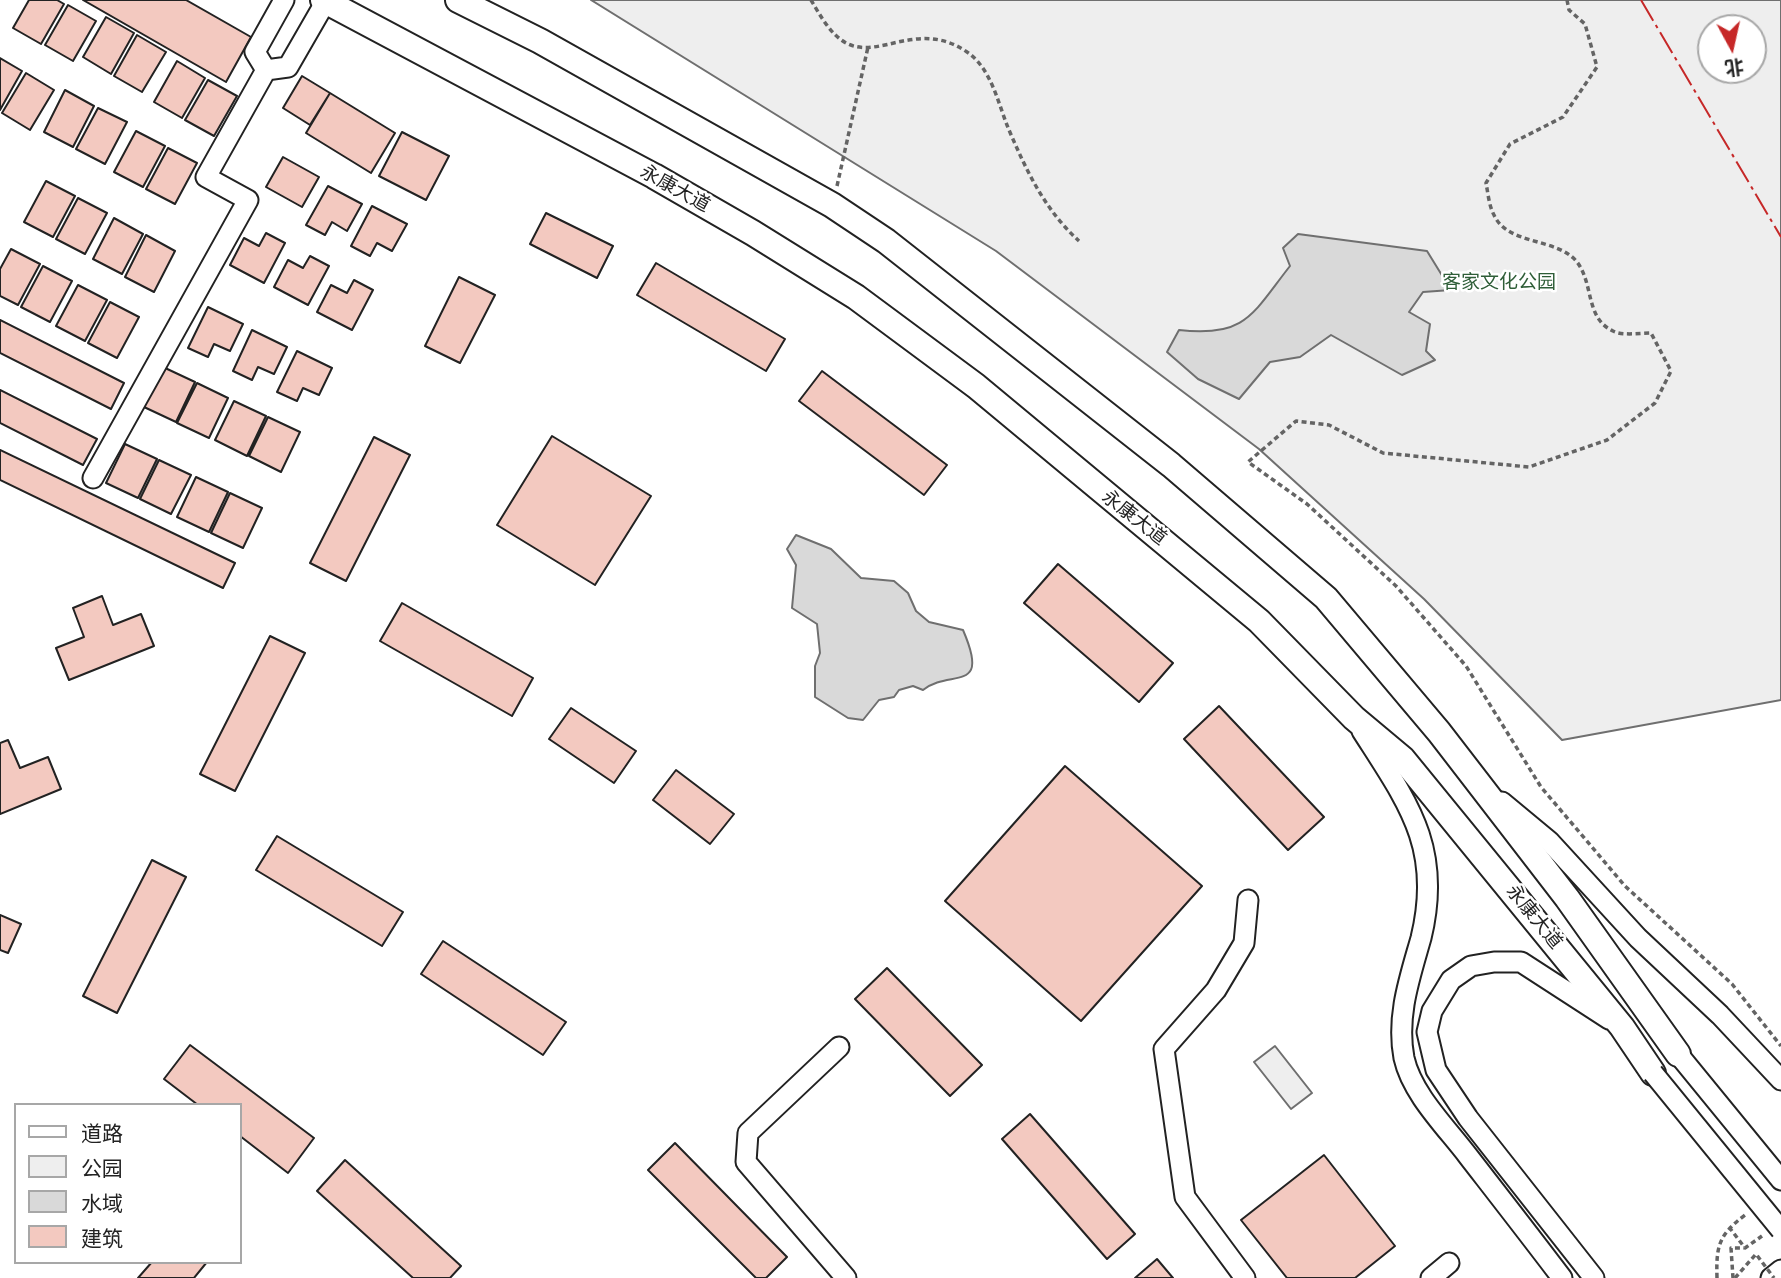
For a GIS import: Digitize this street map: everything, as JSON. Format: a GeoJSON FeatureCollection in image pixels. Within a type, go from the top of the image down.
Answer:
{"type":"FeatureCollection","features":[{"type":"Feature","properties":{"kind":"main road","name":"永康大道"},"geometry":{"type":"LineString","coordinates":[[458,0],[540,41],[832,205],[886,241],[1171,465],[1326,598],[1478,782],[1567,898],[1678,1054]]}},
{"type":"Feature","properties":{"kind":"main road","name":"永康大道"},"geometry":{"type":"LineString","coordinates":[[325,1],[654,176],[856,297],[976,386],[1259,621],[1354,718],[1403,759],[1451,814],[1622,1027],[1653,1073]]}},
{"type":"Feature","properties":{"kind":"street"},"geometry":{"type":"LineString","coordinates":[[266,70],[255,52],[284,0]]}},
{"type":"Feature","properties":{"kind":"street"},"geometry":{"type":"LineString","coordinates":[[266,70],[288,67],[325,1]]}},
{"type":"Feature","properties":{"kind":"street"},"geometry":{"type":"LineString","coordinates":[[93,478],[248,201],[206,177],[266,70]]}},
{"type":"Feature","properties":{"kind":"street"},"geometry":{"type":"LineString","coordinates":[[1354,718],[1412,810],[1423,842],[1428,905],[1404,995],[1405,1059],[1429,1107],[1562,1278]]}},
{"type":"Feature","properties":{"kind":"street"},"geometry":{"type":"LineString","coordinates":[[1478,782],[1549,841],[1638,938],[1720,1015],[1781,1080]]}},
{"type":"Feature","properties":{"kind":"street"},"geometry":{"type":"LineString","coordinates":[[1245,1278],[1185,1197],[1164,1049],[1216,990],[1244,943],[1248,900]]}},
{"type":"Feature","properties":{"kind":"street"},"geometry":{"type":"LineString","coordinates":[[1594,1278],[1468,1118],[1436,1070],[1427,1032],[1432,1011],[1451,980],[1471,966],[1494,962],[1521,962],[1622,1027]]}},
{"type":"Feature","properties":{"kind":"street"},"geometry":{"type":"LineString","coordinates":[[839,1047],[748,1133],[746,1162],[846,1278]]}},
{"type":"Feature","properties":{"kind":"street","name":"永康大道"},"geometry":{"type":"LineString","coordinates":[[1678,1054],[1781,1180]]}},
{"type":"Feature","properties":{"kind":"street","name":"永康大道"},"geometry":{"type":"LineString","coordinates":[[1653,1073],[1777,1230]]}},
{"type":"Feature","properties":{"kind":"street"},"geometry":{"type":"LineString","coordinates":[[1431,1278],[1449,1263]]}},
{"type":"Feature","properties":{"kind":"street"},"geometry":{"type":"LineString","coordinates":[[1773,1278],[1781,1270]]}},
{"type":"Feature","properties":{"kind":"path"},"geometry":{"type":"LineString","coordinates":[[811,0],[835,34],[850,44],[868,47],[912,37],[936,38],[966,51],[981,65],[1000,101],[1007,127],[1041,198],[1056,221],[1079,242]]}},
{"type":"Feature","properties":{"kind":"path"},"geometry":{"type":"LineString","coordinates":[[1567,0],[1569,10],[1584,24],[1597,67],[1563,117],[1510,144],[1486,183],[1494,217],[1518,236],[1552,246],[1576,261],[1587,285],[1594,315],[1614,332],[1651,333],[1671,371],[1655,403],[1607,440],[1529,467],[1383,453],[1329,425],[1296,421],[1248,462],[1307,504],[1396,586],[1466,666],[1541,787],[1625,886],[1732,984],[1781,1046]]}},
{"type":"Feature","properties":{"kind":"path"},"geometry":{"type":"LineString","coordinates":[[832,205],[868,47]]}},
{"type":"Feature","properties":{"kind":"path"},"geometry":{"type":"LineString","coordinates":[[1717,1278],[1717,1245],[1729,1227],[1750,1212]]}},
{"type":"Feature","properties":{"kind":"path"},"geometry":{"type":"LineString","coordinates":[[1729,1227],[1745,1248]]}},
{"type":"Feature","properties":{"kind":"path"},"geometry":{"type":"LineString","coordinates":[[1734,1278],[1731,1248],[1745,1248],[1777,1230]]}},
{"type":"Feature","properties":{"kind":"path"},"geometry":{"type":"LineString","coordinates":[[1734,1278],[1756,1254],[1773,1278]]}},
{"type":"Feature","properties":{"kind":"green space","name":"客家文化公园"},"geometry":{"type":"Polygon","coordinates":[[[591,0],[1781,0],[1781,700],[1562,740],[1424,599],[1259,449],[996,251],[591,0]]]}},
{"type":"Feature","properties":{"kind":"green space"},"geometry":{"type":"Polygon","coordinates":[[[1275,1046],[1312,1093],[1291,1109],[1254,1062],[1275,1046]]]}},
{"type":"Feature","properties":{"kind":"water"},"geometry":{"type":"Polygon","coordinates":[[[1298,234],[1427,251],[1451,290],[1423,292],[1409,312],[1430,324],[1426,351],[1435,360],[1402,375],[1331,335],[1300,357],[1270,362],[1239,399],[1198,379],[1167,352],[1179,330],[1219,330],[1246,319],[1290,266],[1283,248],[1298,234]]]}},
{"type":"Feature","properties":{"kind":"water"},"geometry":{"type":"Polygon","coordinates":[[[796,535],[831,549],[861,578],[894,581],[908,593],[916,611],[929,622],[963,630],[970,650],[970,672],[923,690],[913,686],[899,690],[894,697],[879,700],[863,720],[848,718],[815,697],[815,666],[820,653],[817,624],[792,608],[796,565],[787,549],[796,535]]]}},
{"type":"Feature","properties":{"kind":"building"},"geometry":{"type":"Polygon","coordinates":[[[29,0],[57,0],[64,4],[41,44],[13,28],[29,0]]]}},
{"type":"Feature","properties":{"kind":"building"},"geometry":{"type":"Polygon","coordinates":[[[83,0],[186,0],[251,37],[226,82],[83,0]]]}},
{"type":"Feature","properties":{"kind":"building"},"geometry":{"type":"Polygon","coordinates":[[[68,5],[96,21],[73,61],[45,45],[68,5]]]}},
{"type":"Feature","properties":{"kind":"building"},"geometry":{"type":"Polygon","coordinates":[[[106,17],[134,33],[111,74],[83,57],[106,17]]]}},
{"type":"Feature","properties":{"kind":"building"},"geometry":{"type":"Polygon","coordinates":[[[137,35],[166,52],[142,92],[114,76],[137,35]]]}},
{"type":"Feature","properties":{"kind":"building"},"geometry":{"type":"Polygon","coordinates":[[[0,58],[22,71],[0,110],[0,58]]]}},
{"type":"Feature","properties":{"kind":"building"},"geometry":{"type":"Polygon","coordinates":[[[177,61],[205,78],[182,118],[154,102],[177,61]]]}},
{"type":"Feature","properties":{"kind":"building"},"geometry":{"type":"Polygon","coordinates":[[[26,73],[54,90],[30,130],[2,113],[26,73]]]}},
{"type":"Feature","properties":{"kind":"building"},"geometry":{"type":"Polygon","coordinates":[[[302,76],[330,93],[310,125],[283,108],[302,76]]]}},
{"type":"Feature","properties":{"kind":"building"},"geometry":{"type":"Polygon","coordinates":[[[208,80],[237,96],[214,136],[185,120],[208,80]]]}},
{"type":"Feature","properties":{"kind":"building"},"geometry":{"type":"Polygon","coordinates":[[[65,90],[94,106],[73,147],[44,132],[65,90]]]}},
{"type":"Feature","properties":{"kind":"building"},"geometry":{"type":"Polygon","coordinates":[[[330,93],[395,133],[371,173],[306,133],[330,93]]]}},
{"type":"Feature","properties":{"kind":"building"},"geometry":{"type":"Polygon","coordinates":[[[98,108],[127,122],[105,164],[76,149],[98,108]]]}},
{"type":"Feature","properties":{"kind":"building"},"geometry":{"type":"Polygon","coordinates":[[[136,131],[165,146],[143,187],[114,172],[136,131]]]}},
{"type":"Feature","properties":{"kind":"building"},"geometry":{"type":"Polygon","coordinates":[[[402,132],[449,156],[426,200],[379,176],[402,132]]]}},
{"type":"Feature","properties":{"kind":"building"},"geometry":{"type":"Polygon","coordinates":[[[168,148],[197,163],[175,204],[146,189],[168,148]]]}},
{"type":"Feature","properties":{"kind":"building"},"geometry":{"type":"Polygon","coordinates":[[[283,157],[319,177],[302,207],[266,187],[283,157]]]}},
{"type":"Feature","properties":{"kind":"building"},"geometry":{"type":"Polygon","coordinates":[[[46,181],[75,196],[53,237],[24,222],[46,181]]]}},
{"type":"Feature","properties":{"kind":"building"},"geometry":{"type":"Polygon","coordinates":[[[328,186],[362,204],[347,231],[332,222],[325,235],[306,225],[328,186]]]}},
{"type":"Feature","properties":{"kind":"building"},"geometry":{"type":"Polygon","coordinates":[[[78,198],[107,213],[85,254],[56,239],[78,198]]]}},
{"type":"Feature","properties":{"kind":"building"},"geometry":{"type":"Polygon","coordinates":[[[372,206],[407,224],[392,251],[377,243],[370,256],[351,246],[372,206]]]}},
{"type":"Feature","properties":{"kind":"building"},"geometry":{"type":"Polygon","coordinates":[[[546,213],[613,246],[597,278],[530,244],[546,213]]]}},
{"type":"Feature","properties":{"kind":"building"},"geometry":{"type":"Polygon","coordinates":[[[114,218],[143,234],[122,274],[93,259],[114,218]]]}},
{"type":"Feature","properties":{"kind":"building"},"geometry":{"type":"Polygon","coordinates":[[[266,233],[285,243],[264,283],[230,265],[244,238],[259,246],[266,233]]]}},
{"type":"Feature","properties":{"kind":"building"},"geometry":{"type":"Polygon","coordinates":[[[146,235],[175,251],[154,292],[125,277],[146,235]]]}},
{"type":"Feature","properties":{"kind":"building"},"geometry":{"type":"Polygon","coordinates":[[[11,249],[40,264],[18,305],[0,296],[0,269],[11,249]]]}},
{"type":"Feature","properties":{"kind":"building"},"geometry":{"type":"Polygon","coordinates":[[[310,256],[329,266],[308,305],[274,287],[288,260],[303,268],[310,256]]]}},
{"type":"Feature","properties":{"kind":"building"},"geometry":{"type":"Polygon","coordinates":[[[656,263],[785,339],[766,371],[637,295],[656,263]]]}},
{"type":"Feature","properties":{"kind":"building"},"geometry":{"type":"Polygon","coordinates":[[[43,266],[72,281],[50,322],[21,307],[43,266]]]}},
{"type":"Feature","properties":{"kind":"building"},"geometry":{"type":"Polygon","coordinates":[[[459,277],[495,295],[460,363],[425,346],[459,277]]]}},
{"type":"Feature","properties":{"kind":"building"},"geometry":{"type":"Polygon","coordinates":[[[354,280],[373,290],[352,330],[317,312],[331,285],[347,293],[354,280]]]}},
{"type":"Feature","properties":{"kind":"building"},"geometry":{"type":"Polygon","coordinates":[[[78,285],[107,300],[85,341],[56,326],[78,285]]]}},
{"type":"Feature","properties":{"kind":"building"},"geometry":{"type":"Polygon","coordinates":[[[110,302],[139,317],[117,358],[88,343],[110,302]]]}},
{"type":"Feature","properties":{"kind":"building"},"geometry":{"type":"Polygon","coordinates":[[[208,307],[243,324],[230,351],[214,344],[208,357],[188,348],[208,307]]]}},
{"type":"Feature","properties":{"kind":"building"},"geometry":{"type":"Polygon","coordinates":[[[0,320],[124,383],[111,409],[0,353],[0,320]]]}},
{"type":"Feature","properties":{"kind":"building"},"geometry":{"type":"Polygon","coordinates":[[[252,330],[287,347],[274,374],[258,367],[252,380],[233,371],[252,330]]]}},
{"type":"Feature","properties":{"kind":"building"},"geometry":{"type":"Polygon","coordinates":[[[297,351],[332,368],[319,395],[303,388],[297,401],[277,392],[297,351]]]}},
{"type":"Feature","properties":{"kind":"building"},"geometry":{"type":"Polygon","coordinates":[[[163,367],[195,382],[176,422],[144,407],[163,367]]]}},
{"type":"Feature","properties":{"kind":"building"},"geometry":{"type":"Polygon","coordinates":[[[822,371],[947,465],[924,495],[799,401],[822,371]]]}},
{"type":"Feature","properties":{"kind":"building"},"geometry":{"type":"Polygon","coordinates":[[[197,383],[228,398],[209,438],[177,423],[197,383]]]}},
{"type":"Feature","properties":{"kind":"building"},"geometry":{"type":"Polygon","coordinates":[[[0,390],[97,439],[83,465],[0,423],[0,390]]]}},
{"type":"Feature","properties":{"kind":"building"},"geometry":{"type":"Polygon","coordinates":[[[234,401],[266,416],[247,456],[215,440],[234,401]]]}},
{"type":"Feature","properties":{"kind":"building"},"geometry":{"type":"Polygon","coordinates":[[[268,417],[300,432],[281,472],[249,456],[268,417]]]}},
{"type":"Feature","properties":{"kind":"building"},"geometry":{"type":"Polygon","coordinates":[[[552,436],[651,496],[595,585],[497,525],[552,436]]]}},
{"type":"Feature","properties":{"kind":"building"},"geometry":{"type":"Polygon","coordinates":[[[374,437],[410,455],[346,581],[310,563],[374,437]]]}},
{"type":"Feature","properties":{"kind":"building"},"geometry":{"type":"Polygon","coordinates":[[[125,444],[157,459],[138,498],[106,483],[125,444]]]}},
{"type":"Feature","properties":{"kind":"building"},"geometry":{"type":"Polygon","coordinates":[[[0,450],[235,563],[223,588],[0,480],[0,450]]]}},
{"type":"Feature","properties":{"kind":"building"},"geometry":{"type":"Polygon","coordinates":[[[159,460],[191,475],[171,514],[140,499],[159,460]]]}},
{"type":"Feature","properties":{"kind":"building"},"geometry":{"type":"Polygon","coordinates":[[[196,477],[228,492],[209,532],[177,517],[196,477]]]}},
{"type":"Feature","properties":{"kind":"building"},"geometry":{"type":"Polygon","coordinates":[[[230,493],[262,508],[243,548],[211,533],[230,493]]]}},
{"type":"Feature","properties":{"kind":"building"},"geometry":{"type":"Polygon","coordinates":[[[1058,564],[1173,663],[1139,702],[1024,603],[1058,564]]]}},
{"type":"Feature","properties":{"kind":"building"},"geometry":{"type":"Polygon","coordinates":[[[102,596],[113,625],[141,614],[154,646],[69,680],[56,648],[84,637],[73,608],[102,596]]]}},
{"type":"Feature","properties":{"kind":"building"},"geometry":{"type":"Polygon","coordinates":[[[402,603],[533,678],[512,716],[380,641],[402,603]]]}},
{"type":"Feature","properties":{"kind":"building"},"geometry":{"type":"Polygon","coordinates":[[[270,636],[305,653],[235,791],[200,774],[270,636]]]}},
{"type":"Feature","properties":{"kind":"building"},"geometry":{"type":"Polygon","coordinates":[[[1219,706],[1324,817],[1288,850],[1184,739],[1219,706]]]}},
{"type":"Feature","properties":{"kind":"building"},"geometry":{"type":"Polygon","coordinates":[[[571,708],[636,751],[614,783],[549,739],[571,708]]]}},
{"type":"Feature","properties":{"kind":"building"},"geometry":{"type":"Polygon","coordinates":[[[8,740],[20,768],[48,757],[61,789],[0,814],[0,743],[8,740]]]}},
{"type":"Feature","properties":{"kind":"building"},"geometry":{"type":"Polygon","coordinates":[[[1065,766],[1202,886],[1081,1021],[945,901],[1065,766]]]}},
{"type":"Feature","properties":{"kind":"building"},"geometry":{"type":"Polygon","coordinates":[[[676,770],[734,814],[710,844],[653,800],[676,770]]]}},
{"type":"Feature","properties":{"kind":"building"},"geometry":{"type":"Polygon","coordinates":[[[277,836],[403,912],[382,946],[256,870],[277,836]]]}},
{"type":"Feature","properties":{"kind":"building"},"geometry":{"type":"Polygon","coordinates":[[[152,860],[186,877],[117,1013],[83,996],[152,860]]]}},
{"type":"Feature","properties":{"kind":"building"},"geometry":{"type":"Polygon","coordinates":[[[0,915],[21,924],[8,953],[0,950],[0,915]]]}},
{"type":"Feature","properties":{"kind":"building"},"geometry":{"type":"Polygon","coordinates":[[[443,941],[566,1022],[543,1055],[421,974],[443,941]]]}},
{"type":"Feature","properties":{"kind":"building"},"geometry":{"type":"Polygon","coordinates":[[[887,968],[982,1065],[950,1096],[855,999],[887,968]]]}},
{"type":"Feature","properties":{"kind":"building"},"geometry":{"type":"Polygon","coordinates":[[[190,1045],[314,1138],[288,1173],[242,1138],[242,1103],[195,1103],[164,1079],[190,1045]]]}},
{"type":"Feature","properties":{"kind":"building"},"geometry":{"type":"Polygon","coordinates":[[[1030,1114],[1135,1234],[1107,1259],[1002,1139],[1030,1114]]]}},
{"type":"Feature","properties":{"kind":"building"},"geometry":{"type":"Polygon","coordinates":[[[675,1143],[787,1257],[766,1278],[756,1278],[648,1170],[675,1143]]]}},
{"type":"Feature","properties":{"kind":"building"},"geometry":{"type":"Polygon","coordinates":[[[1324,1155],[1395,1246],[1355,1278],[1287,1278],[1241,1220],[1324,1155]]]}},
{"type":"Feature","properties":{"kind":"building"},"geometry":{"type":"Polygon","coordinates":[[[345,1160],[461,1266],[450,1278],[413,1278],[317,1191],[345,1160]]]}},
{"type":"Feature","properties":{"kind":"building"},"geometry":{"type":"Polygon","coordinates":[[[1157,1259],[1173,1278],[1135,1278],[1157,1259]]]}},
{"type":"Feature","properties":{"kind":"building"},"geometry":{"type":"Polygon","coordinates":[[[150,1264],[205,1264],[194,1278],[138,1278],[150,1264]]]}},
{"type":"Feature","properties":{"kind":"power"},"geometry":{"type":"LineString","coordinates":[[1641,0],[1781,237]]}}]}
